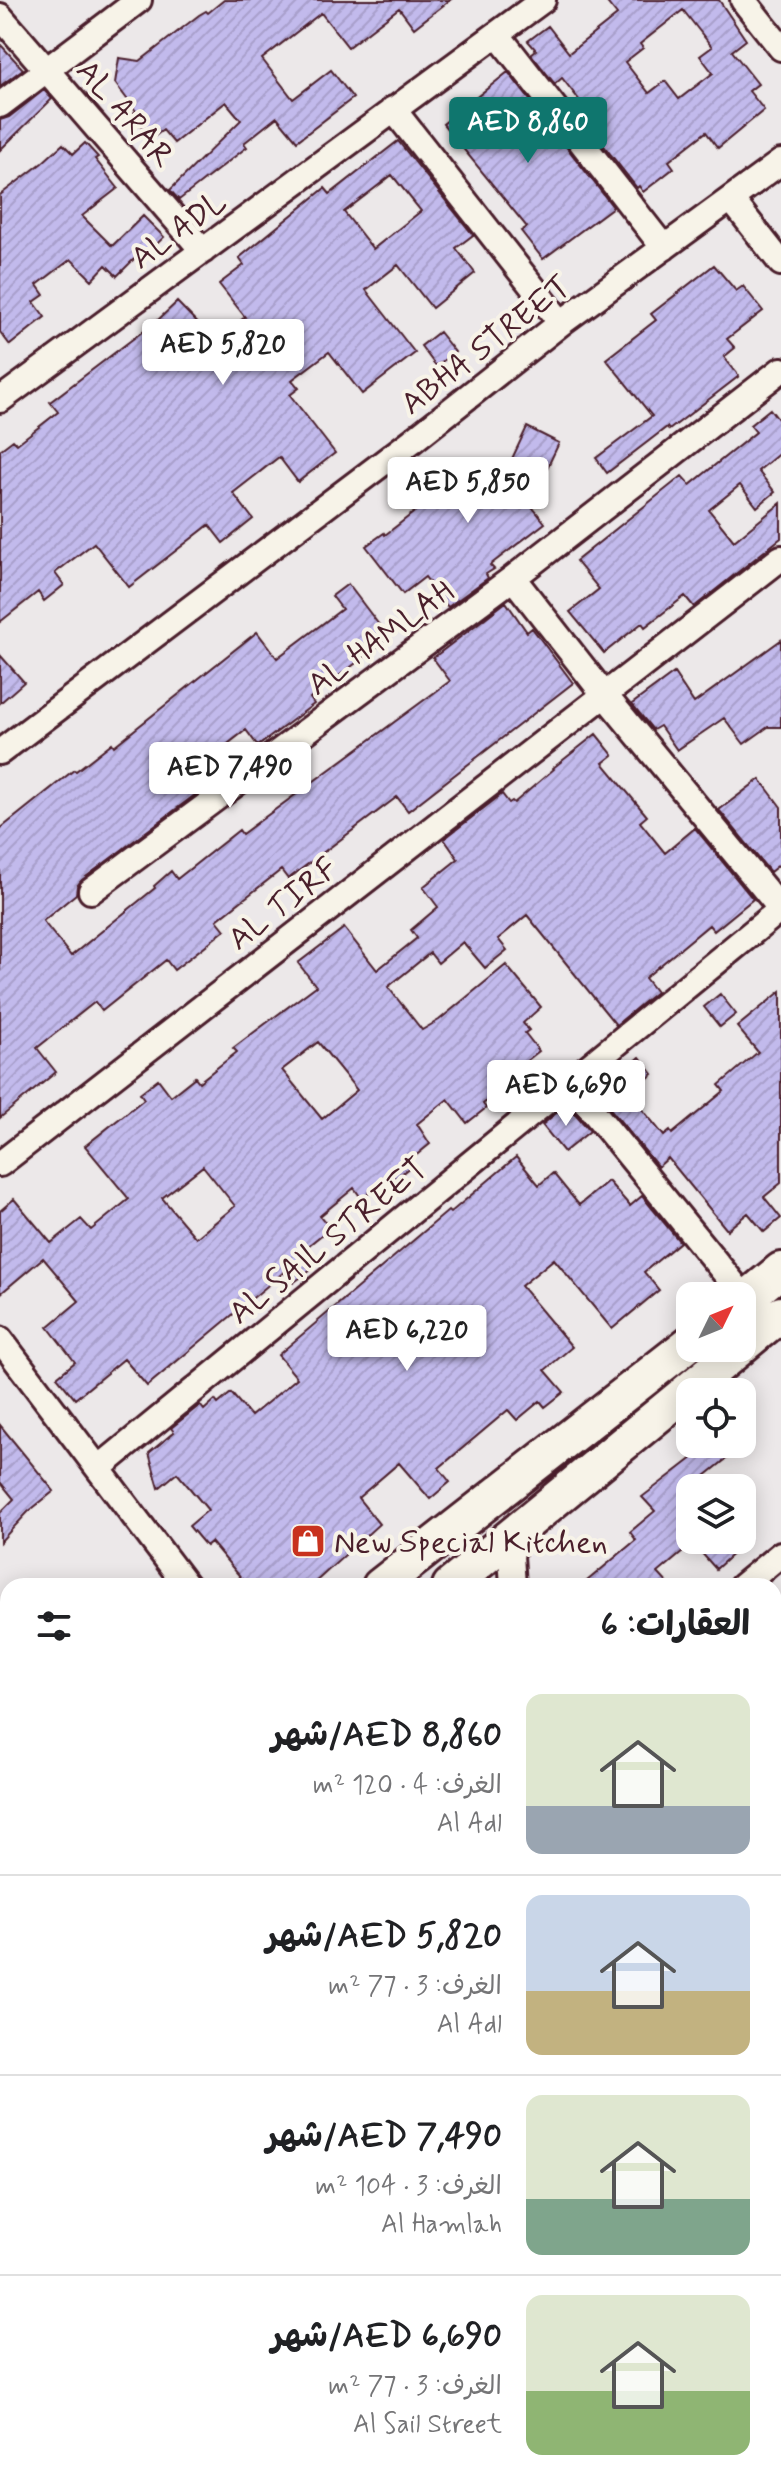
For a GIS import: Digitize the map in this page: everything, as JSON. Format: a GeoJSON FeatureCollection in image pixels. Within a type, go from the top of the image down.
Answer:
{"type":"FeatureCollection","features":[{"type":"Feature","properties":{"kind":"main road"},"geometry":{"type":"LineString","coordinates":[[756,1291],[781,1270]]}},
{"type":"Feature","properties":{"kind":"main road"},"geometry":{"type":"LineString","coordinates":[[756,1335],[781,1314]]}},
{"type":"Feature","properties":{"kind":"main road"},"geometry":{"type":"LineString","coordinates":[[390,1578],[676,1354]]}},
{"type":"Feature","properties":{"kind":"main road"},"geometry":{"type":"LineString","coordinates":[[459,1578],[723,1362]]}},
{"type":"Feature","properties":{"kind":"street"},"geometry":{"type":"LineString","coordinates":[[0,105],[139,0]]}},
{"type":"Feature","properties":{"kind":"street","name":"AL ADL"},"geometry":{"type":"LineString","coordinates":[[0,400],[543,0]]}},
{"type":"Feature","properties":{"kind":"street"},"geometry":{"type":"LineString","coordinates":[[743,0],[781,48]]}},
{"type":"Feature","properties":{"kind":"street","name":"AL ARAR"},"geometry":{"type":"LineString","coordinates":[[0,16],[203,251]]}},
{"type":"Feature","properties":{"kind":"street"},"geometry":{"type":"LineString","coordinates":[[497,34],[664,248]]}},
{"type":"Feature","properties":{"kind":"street"},"geometry":{"type":"LineString","coordinates":[[393,109],[561,323]]}},
{"type":"Feature","properties":{"kind":"street","name":"ABHA STREET"},"geometry":{"type":"LineString","coordinates":[[0,752],[412,441],[561,323],[781,162]]}},
{"type":"Feature","properties":{"kind":"street"},"geometry":{"type":"LineString","coordinates":[[731,199],[781,263]]}},
{"type":"Feature","properties":{"kind":"street","name":"AL HAMLAH"},"geometry":{"type":"LineString","coordinates":[[91,891],[513,578],[781,370]]}},
{"type":"Feature","properties":{"kind":"street","name":"AL TIRF"},"geometry":{"type":"LineString","coordinates":[[0,1164],[603,693],[781,558]]}},
{"type":"Feature","properties":{"kind":"street"},"geometry":{"type":"LineString","coordinates":[[513,578],[603,693],[781,909]]}},
{"type":"Feature","properties":{"kind":"street","name":"AL SAIL STREET"},"geometry":{"type":"LineString","coordinates":[[99,1468],[781,909]]}},
{"type":"Feature","properties":{"kind":"street"},"geometry":{"type":"LineString","coordinates":[[570,1083],[729,1282]]}},
{"type":"Feature","properties":{"kind":"street"},"geometry":{"type":"LineString","coordinates":[[0,1339],[181,1578]]}},
{"type":"Feature","properties":{"kind":"street"},"geometry":{"type":"LineString","coordinates":[[512,1578],[511,1556],[518,1528]]}},
{"type":"Feature","properties":{"kind":"street"},"geometry":{"type":"LineString","coordinates":[[752,1578],[781,1554]]}},
{"type":"Feature","properties":{"kind":"building"},"geometry":{"type":"Polygon","coordinates":[[[224,0],[450,0],[414,28],[399,8],[348,47],[321,13],[262,59],[293,99],[331,70],[353,98],[297,141],[277,117],[244,143],[247,147],[179,200],[170,190],[241,120],[226,102],[174,143],[163,130],[151,139],[132,114],[136,111],[115,83],[119,58],[140,61],[199,15],[208,13],[224,0]]]}},
{"type":"Feature","properties":{"kind":"building"},"geometry":{"type":"Polygon","coordinates":[[[605,0],[719,0],[746,40],[732,51],[758,84],[749,91],[764,110],[718,148],[706,132],[669,161],[674,168],[643,192],[594,133],[601,128],[562,78],[555,84],[531,54],[536,50],[528,41],[548,26],[569,53],[617,15],[605,0]],[[683,10],[640,44],[643,48],[625,62],[649,93],[665,81],[679,99],[713,73],[700,56],[712,47],[683,10]]]}},
{"type":"Feature","properties":{"kind":"building"},"geometry":{"type":"Polygon","coordinates":[[[0,44],[23,69],[0,86],[0,44]]]}},
{"type":"Feature","properties":{"kind":"building"},"geometry":{"type":"Polygon","coordinates":[[[508,72],[613,207],[543,259],[521,231],[527,227],[443,124],[508,72]]]}},
{"type":"Feature","properties":{"kind":"building"},"geometry":{"type":"Polygon","coordinates":[[[44,90],[52,99],[0,150],[0,120],[9,117],[44,90]]]}},
{"type":"Feature","properties":{"kind":"building"},"geometry":{"type":"Polygon","coordinates":[[[398,141],[473,235],[456,248],[475,273],[432,308],[398,265],[366,290],[415,353],[362,394],[329,352],[292,380],[299,388],[290,395],[335,453],[298,482],[279,457],[233,493],[253,519],[223,543],[209,525],[129,587],[94,543],[55,573],[64,585],[44,601],[38,592],[0,622],[0,450],[13,440],[17,444],[58,412],[50,402],[177,302],[215,341],[245,317],[219,284],[244,265],[239,258],[325,188],[330,194],[398,141]],[[392,175],[344,212],[373,249],[421,211],[392,175]]]}},
{"type":"Feature","properties":{"kind":"building"},"geometry":{"type":"Polygon","coordinates":[[[85,143],[118,188],[82,216],[112,246],[143,216],[164,237],[141,259],[137,256],[117,276],[106,265],[92,280],[71,259],[37,285],[44,295],[34,302],[45,317],[10,345],[0,332],[0,195],[63,144],[73,154],[85,143]]]}},
{"type":"Feature","properties":{"kind":"building"},"geometry":{"type":"Polygon","coordinates":[[[714,265],[736,291],[743,286],[763,311],[727,339],[735,348],[724,357],[739,376],[607,473],[596,458],[652,416],[606,359],[656,320],[651,314],[714,265]]]}},
{"type":"Feature","properties":{"kind":"building"},"geometry":{"type":"Polygon","coordinates":[[[439,332],[455,352],[436,366],[421,346],[439,332]]]}},
{"type":"Feature","properties":{"kind":"building"},"geometry":{"type":"Polygon","coordinates":[[[770,409],[781,423],[781,452],[758,471],[775,492],[757,507],[740,485],[709,510],[734,541],[781,503],[781,538],[694,607],[685,596],[645,627],[642,623],[604,653],[570,612],[599,589],[576,561],[682,476],[690,485],[756,432],[750,425],[770,409]]]}},
{"type":"Feature","properties":{"kind":"building"},"geometry":{"type":"Polygon","coordinates":[[[527,427],[559,443],[530,504],[545,523],[490,565],[494,569],[486,574],[488,578],[448,607],[425,577],[403,594],[366,546],[385,535],[481,460],[500,484],[527,427]]]}},
{"type":"Feature","properties":{"kind":"building"},"geometry":{"type":"Polygon","coordinates":[[[348,584],[389,638],[310,698],[314,704],[258,746],[246,730],[211,757],[224,773],[82,880],[76,894],[43,921],[71,956],[155,888],[171,871],[177,879],[239,830],[242,834],[450,681],[433,658],[506,602],[527,632],[532,628],[573,683],[408,811],[397,797],[288,879],[281,870],[217,920],[225,930],[174,970],[166,960],[102,1011],[95,1002],[37,1048],[56,1072],[0,1118],[0,829],[74,770],[112,743],[114,746],[257,632],[277,658],[342,609],[332,596],[348,584]]]}},
{"type":"Feature","properties":{"kind":"building"},"geometry":{"type":"Polygon","coordinates":[[[781,640],[781,727],[768,727],[744,744],[724,718],[677,750],[660,726],[653,730],[632,704],[674,673],[694,703],[781,640]]]}},
{"type":"Feature","properties":{"kind":"building"},"geometry":{"type":"Polygon","coordinates":[[[0,655],[24,682],[0,703],[0,655]]]}},
{"type":"Feature","properties":{"kind":"building"},"geometry":{"type":"Polygon","coordinates":[[[596,734],[613,755],[603,763],[647,816],[640,822],[665,853],[695,828],[753,899],[714,931],[709,925],[645,978],[656,992],[616,1025],[527,915],[498,939],[507,950],[485,968],[463,942],[438,963],[430,953],[388,987],[422,1030],[439,1020],[506,965],[541,1007],[523,1023],[529,1030],[525,1033],[539,1051],[520,1066],[524,1070],[483,1104],[486,1108],[467,1123],[448,1099],[417,1124],[430,1144],[408,1162],[411,1166],[395,1179],[392,1175],[362,1199],[354,1188],[320,1216],[330,1228],[298,1254],[311,1270],[293,1283],[284,1272],[147,1386],[124,1359],[75,1399],[57,1377],[75,1362],[48,1327],[79,1301],[43,1258],[0,1294],[0,1211],[14,1199],[51,1243],[81,1219],[91,1230],[129,1199],[85,1146],[144,1099],[140,1093],[158,1079],[171,1096],[195,1077],[199,1082],[237,1052],[233,1048],[316,986],[298,963],[344,928],[377,970],[417,938],[411,930],[438,907],[423,887],[458,859],[444,839],[502,794],[509,803],[514,803],[596,734]],[[318,1042],[282,1070],[322,1119],[357,1090],[318,1042]],[[203,1166],[162,1198],[196,1238],[235,1206],[203,1166]]]}},
{"type":"Feature","properties":{"kind":"building"},"geometry":{"type":"Polygon","coordinates":[[[760,779],[781,807],[781,863],[770,872],[719,810],[760,779]]]}},
{"type":"Feature","properties":{"kind":"building"},"geometry":{"type":"Polygon","coordinates":[[[781,991],[781,1183],[764,1197],[781,1218],[764,1232],[748,1213],[727,1230],[668,1158],[658,1167],[598,1094],[640,1057],[653,1074],[629,1093],[664,1136],[670,1131],[672,1134],[724,1091],[719,1085],[758,1052],[737,1027],[781,991]]]}},
{"type":"Feature","properties":{"kind":"building"},"geometry":{"type":"Polygon","coordinates":[[[720,994],[736,1014],[720,1027],[704,1007],[720,994]]]}},
{"type":"Feature","properties":{"kind":"building"},"geometry":{"type":"Polygon","coordinates":[[[567,1104],[590,1131],[564,1152],[542,1125],[567,1104]]]}},
{"type":"Feature","properties":{"kind":"building"},"geometry":{"type":"Polygon","coordinates":[[[516,1157],[539,1185],[553,1173],[579,1205],[608,1181],[630,1206],[642,1196],[680,1242],[644,1272],[659,1290],[612,1329],[554,1259],[521,1286],[572,1347],[545,1370],[564,1392],[545,1407],[540,1401],[517,1420],[508,1410],[439,1468],[450,1482],[430,1499],[399,1463],[358,1498],[379,1524],[320,1578],[241,1578],[211,1542],[206,1546],[189,1526],[208,1510],[177,1473],[159,1488],[149,1453],[174,1432],[171,1428],[200,1405],[204,1410],[215,1400],[218,1404],[231,1393],[251,1416],[297,1378],[278,1355],[448,1211],[450,1213],[516,1157]]]}},
{"type":"Feature","properties":{"kind":"building"},"geometry":{"type":"Polygon","coordinates":[[[0,1425],[54,1491],[28,1512],[0,1542],[0,1513],[14,1499],[0,1482],[0,1425]]]}},
{"type":"Feature","properties":{"kind":"building"},"geometry":{"type":"Polygon","coordinates":[[[693,1458],[728,1458],[708,1474],[676,1474],[676,1554],[681,1554],[658,1573],[663,1578],[591,1578],[636,1540],[630,1532],[655,1511],[642,1497],[693,1458]]]}},
{"type":"Feature","properties":{"kind":"building"},"geometry":{"type":"Polygon","coordinates":[[[703,1554],[733,1554],[716,1569],[703,1554]]]}},
{"type":"Feature","properties":{"kind":"place","name":"New Special Kitchen"},"geometry":{"type":"Point","coordinates":[308,1541]}}]}
